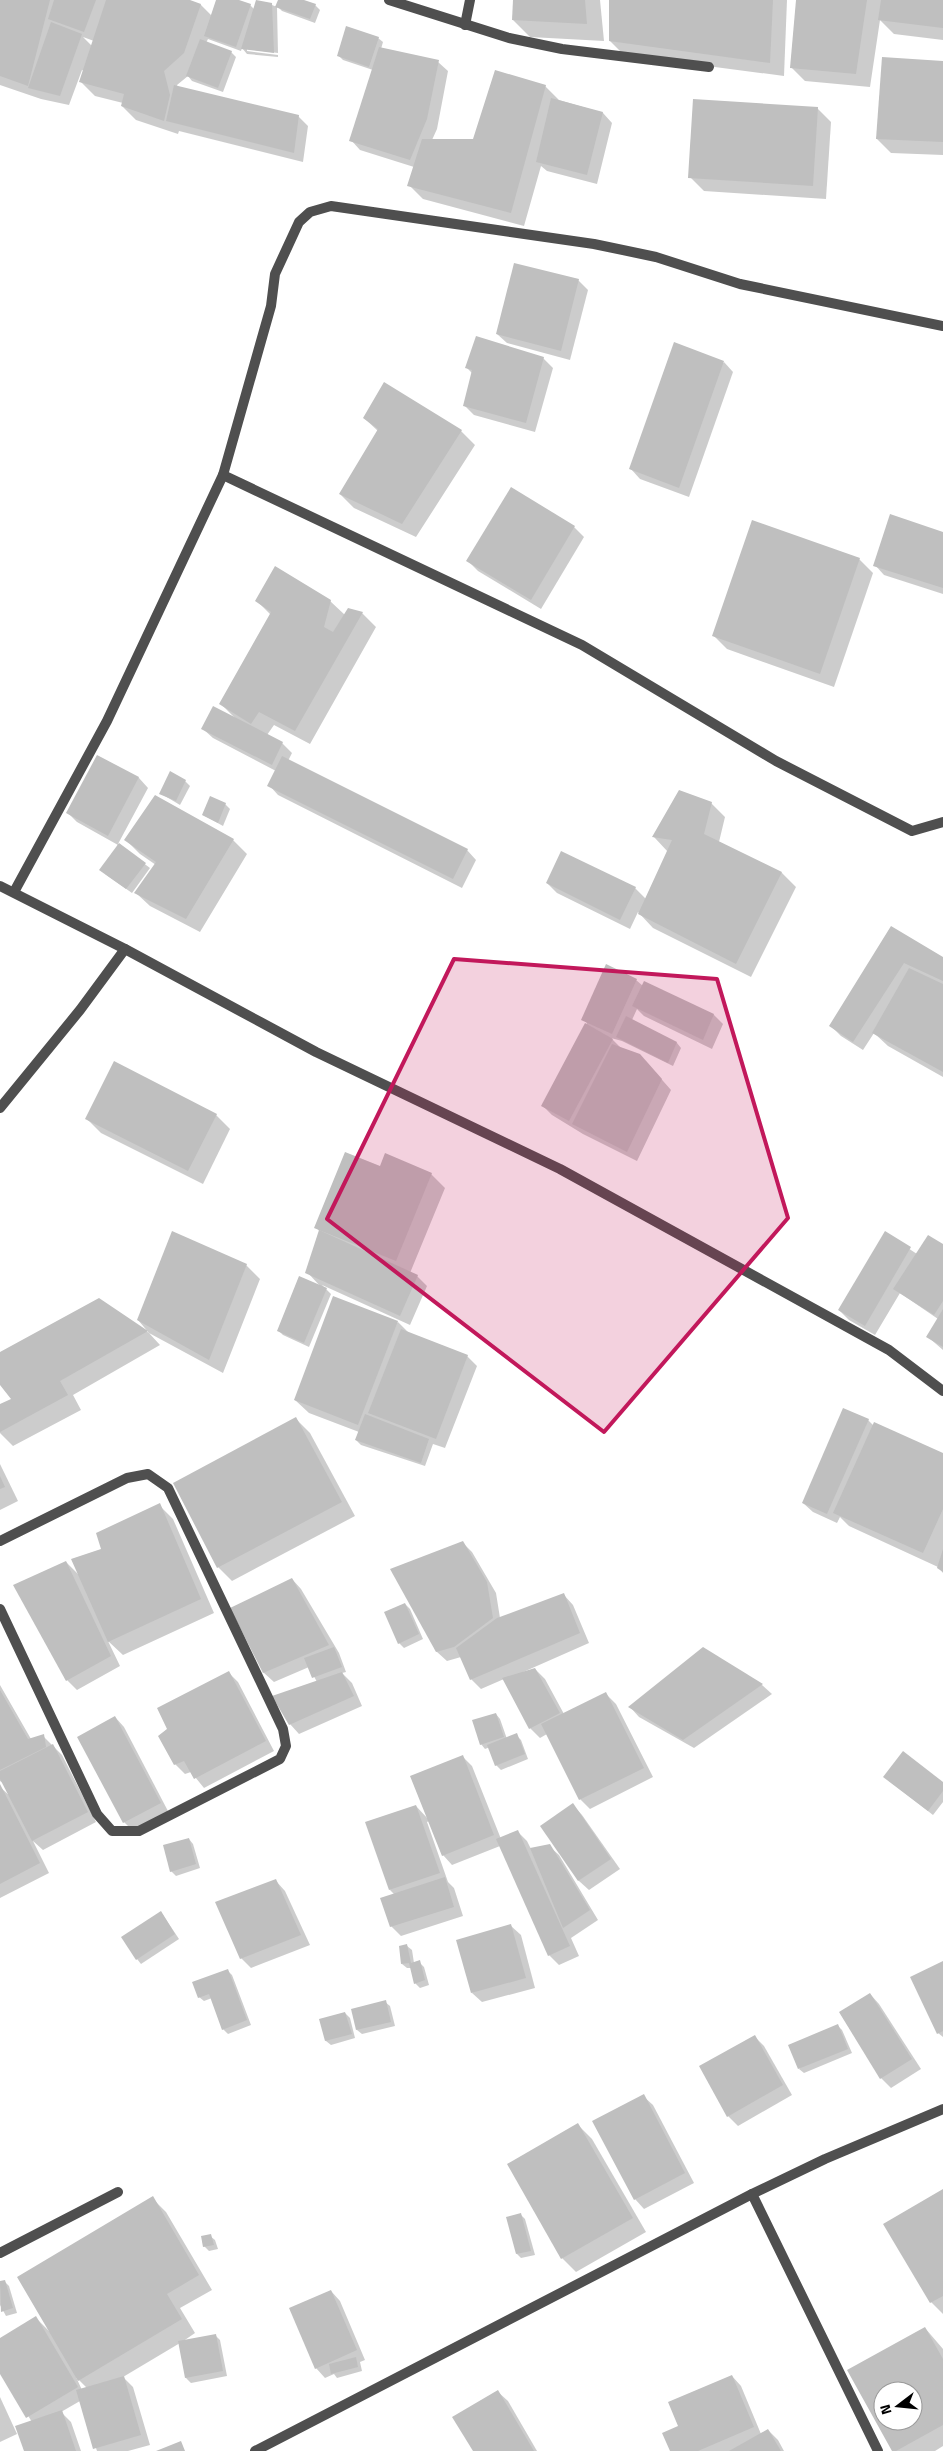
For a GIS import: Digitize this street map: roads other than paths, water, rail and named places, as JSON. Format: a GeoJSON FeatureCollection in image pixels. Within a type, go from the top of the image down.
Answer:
{"type":"FeatureCollection","features":[{"type":"Feature","properties":{"kind":"street"},"geometry":{"type":"LineString","coordinates":[[389,0],[465,25],[562,49],[709,67]]}},
{"type":"Feature","properties":{"kind":"street"},"geometry":{"type":"LineString","coordinates":[[465,25],[470,0]]}},
{"type":"Feature","properties":{"kind":"street"},"geometry":{"type":"LineString","coordinates":[[14,892],[107,721],[223,475],[271,306],[276,274],[299,222],[310,212],[330,206],[594,244],[656,257],[740,284],[943,326]]}},
{"type":"Feature","properties":{"kind":"street"},"geometry":{"type":"LineString","coordinates":[[223,475],[582,645],[776,761],[912,831],[943,822]]}},
{"type":"Feature","properties":{"kind":"street"},"geometry":{"type":"LineString","coordinates":[[0,886],[125,949],[316,1052],[560,1169],[889,1350],[943,1392]]}},
{"type":"Feature","properties":{"kind":"street"},"geometry":{"type":"LineString","coordinates":[[0,1108],[80,1010],[125,949]]}},
{"type":"Feature","properties":{"kind":"street"},"geometry":{"type":"LineString","coordinates":[[0,1542],[127,1478],[148,1474],[168,1488],[283,1728],[286,1746],[280,1760],[139,1831],[112,1831],[96,1814],[0,1610]]}},
{"type":"Feature","properties":{"kind":"street"},"geometry":{"type":"LineString","coordinates":[[255,2451],[752,2194],[825,2159],[943,2109]]}},
{"type":"Feature","properties":{"kind":"street"},"geometry":{"type":"LineString","coordinates":[[0,2253],[118,2192]]}},
{"type":"Feature","properties":{"kind":"street"},"geometry":{"type":"LineString","coordinates":[[752,2194],[878,2451]]}}]}
